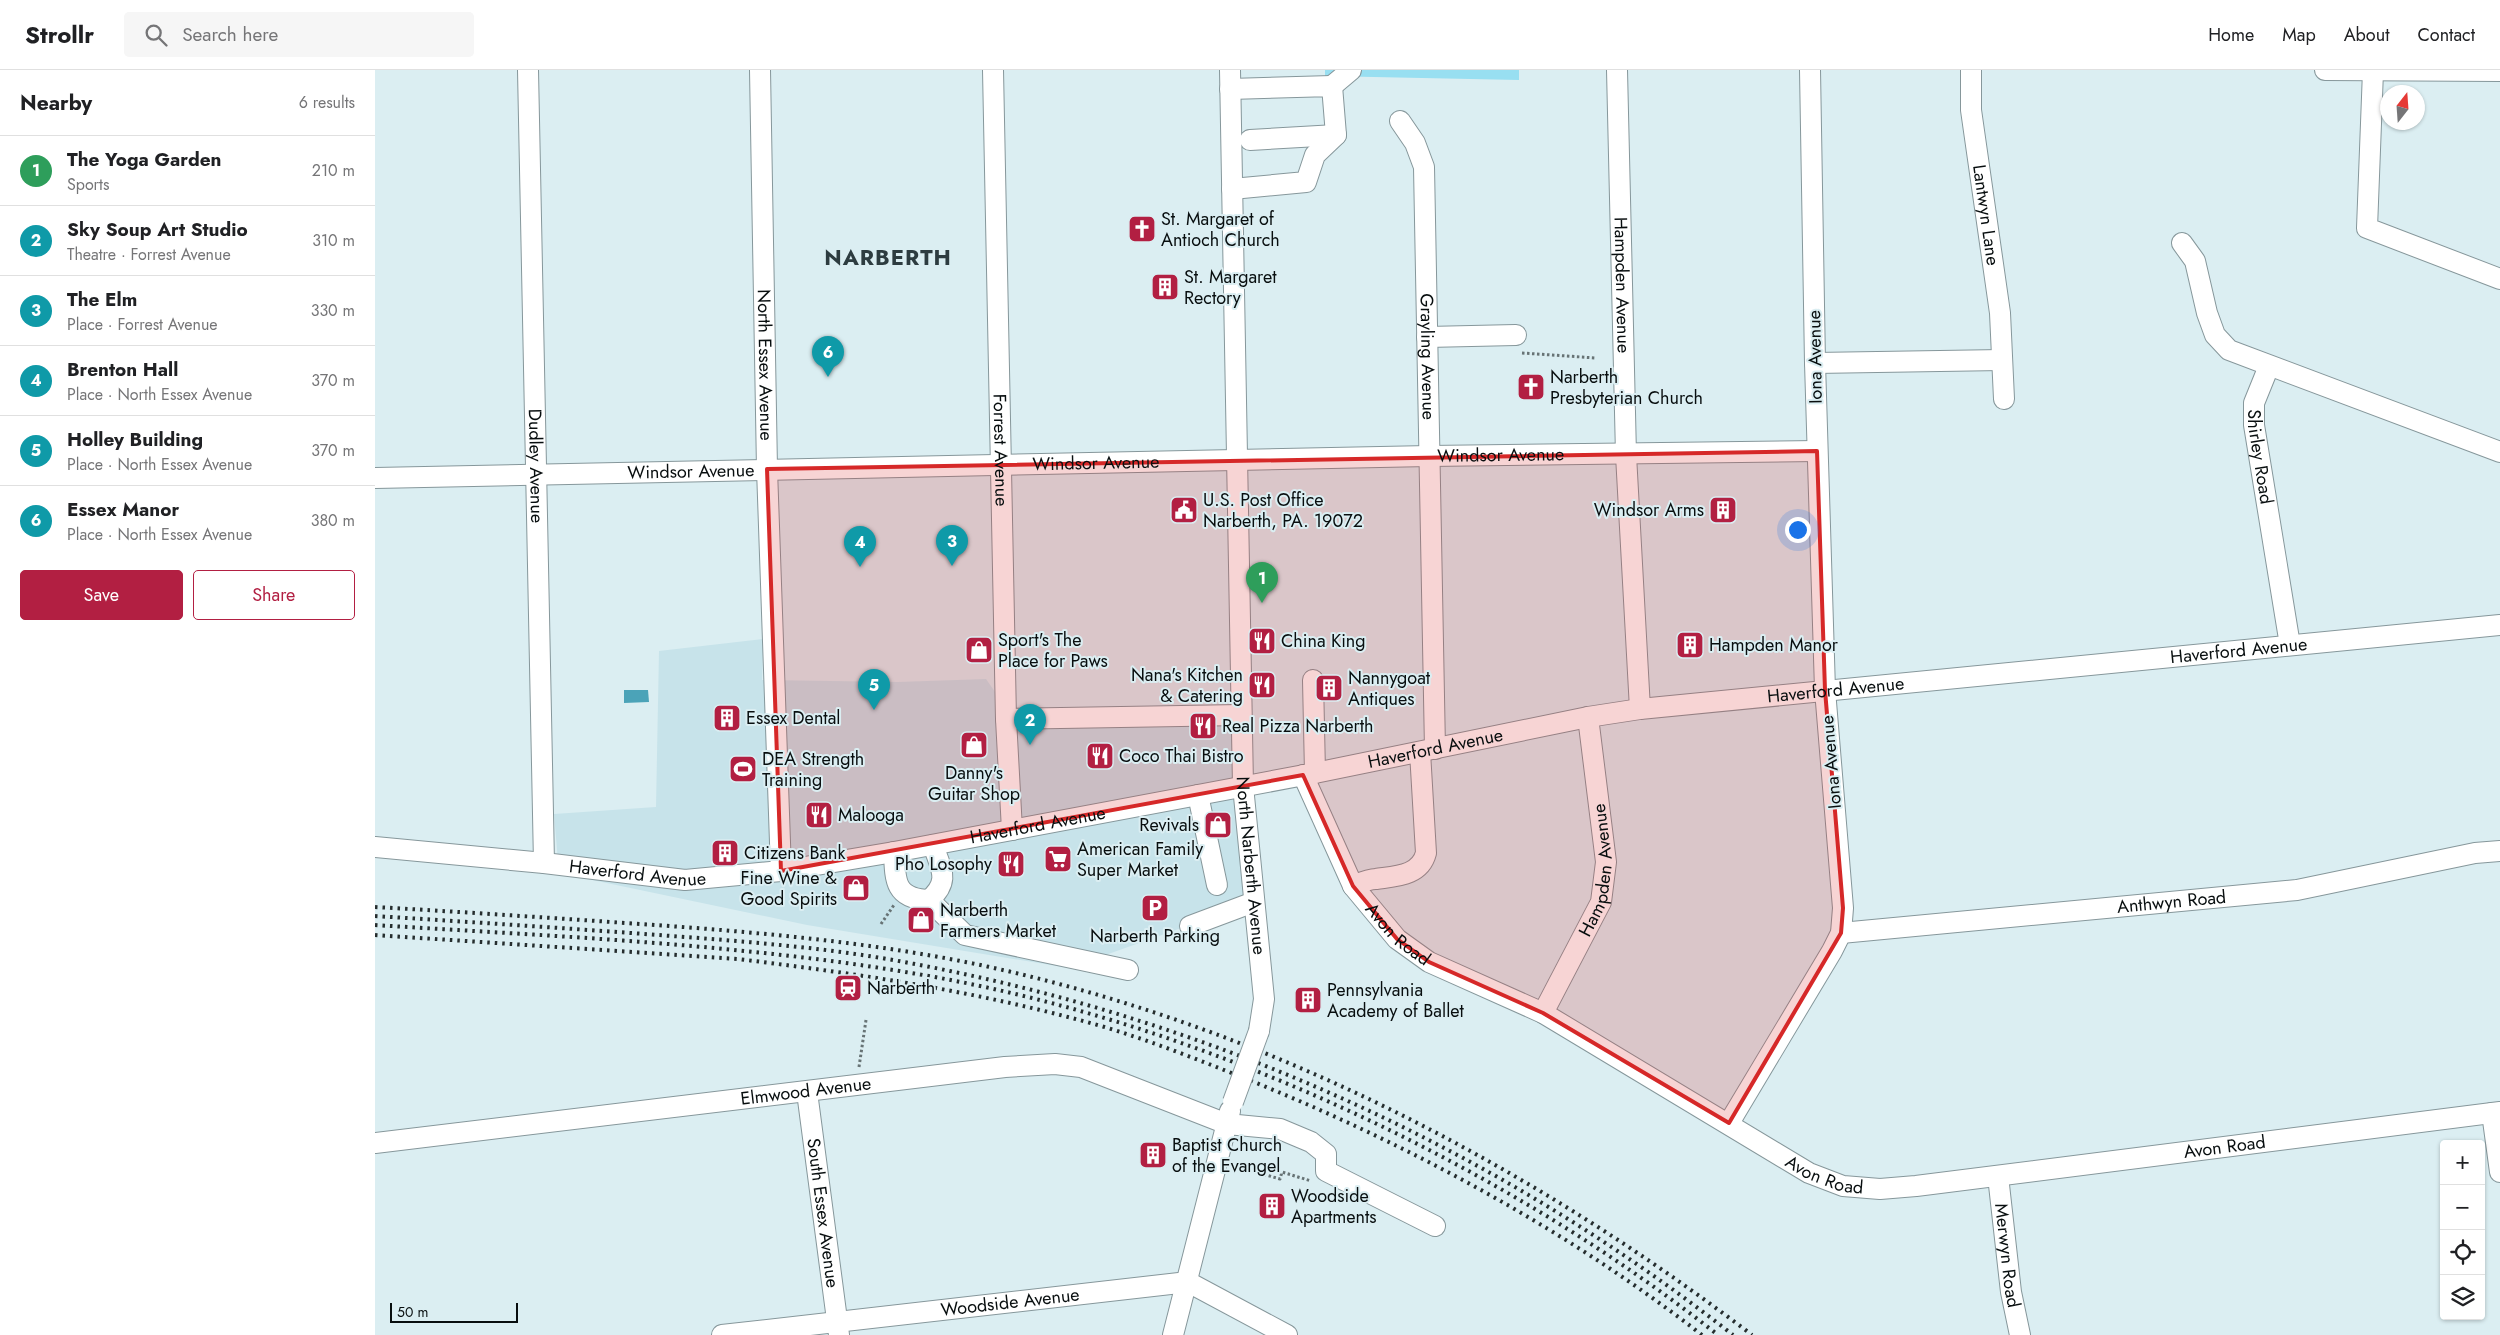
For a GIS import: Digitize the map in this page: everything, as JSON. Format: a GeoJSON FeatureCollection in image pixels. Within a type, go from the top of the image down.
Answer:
{"type":"FeatureCollection","features":[{"type":"Feature","properties":{"kind":"street","name":"Dudley Avenue"},"geometry":{"type":"LineString","coordinates":[[528,70],[544,863]]}},
{"type":"Feature","properties":{"kind":"street","name":"North Essex Avenue"},"geometry":{"type":"LineString","coordinates":[[760,70],[767,469],[781,870]]}},
{"type":"Feature","properties":{"kind":"street","name":"Forrest Avenue"},"geometry":{"type":"LineString","coordinates":[[993,70],[1006,719],[1012,830]]}},
{"type":"Feature","properties":{"kind":"street"},"geometry":{"type":"LineString","coordinates":[[1230,79],[1332,86],[1351,70]]}},
{"type":"Feature","properties":{"kind":"street","name":"Hampden Avenue"},"geometry":{"type":"LineString","coordinates":[[1617,70],[1626,454],[1640,709]]}},
{"type":"Feature","properties":{"kind":"street","name":"Iona Avenue"},"geometry":{"type":"LineString","coordinates":[[1729,1123],[1841,933],[1843,908],[1825,690],[1817,451],[1810,70]]}},
{"type":"Feature","properties":{"kind":"street","name":"Lantwyn Lane"},"geometry":{"type":"LineString","coordinates":[[1971,70],[1971,110],[2000,313],[2004,399]]}},
{"type":"Feature","properties":{"kind":"street"},"geometry":{"type":"LineString","coordinates":[[2325,70],[2500,70]]}},
{"type":"Feature","properties":{"kind":"street"},"geometry":{"type":"LineString","coordinates":[[2368,71],[2367,228],[2500,279]]}},
{"type":"Feature","properties":{"kind":"street","name":"North Narberth Avenue"},"geometry":{"type":"LineString","coordinates":[[1173,1335],[1233,1102],[1259,1031],[1264,999],[1243,786],[1230,79]]}},
{"type":"Feature","properties":{"kind":"street"},"geometry":{"type":"LineString","coordinates":[[1232,189],[1305,182],[1315,155],[1336,134],[1332,86]]}},
{"type":"Feature","properties":{"kind":"street","name":"Grayling Avenue"},"geometry":{"type":"LineString","coordinates":[[1353,886],[1374,879],[1397,878],[1411,873],[1424,860],[1426,853],[1429,456],[1424,166],[1415,143],[1400,122]]}},
{"type":"Feature","properties":{"kind":"street"},"geometry":{"type":"LineString","coordinates":[[1250,140],[1336,134]]}},
{"type":"Feature","properties":{"kind":"street"},"geometry":{"type":"LineString","coordinates":[[2182,243],[2195,261],[2207,313],[2215,335],[2229,350],[2500,452]]}},
{"type":"Feature","properties":{"kind":"street"},"geometry":{"type":"LineString","coordinates":[[1427,337],[1519,344]]}},
{"type":"Feature","properties":{"kind":"street"},"geometry":{"type":"LineString","coordinates":[[1815,362],[2002,360]]}},
{"type":"Feature","properties":{"kind":"street","name":"Shirley Road"},"geometry":{"type":"LineString","coordinates":[[2269,366],[2254,403],[2254,425],[2290,645]]}},
{"type":"Feature","properties":{"kind":"street","name":"Windsor Avenue"},"geometry":{"type":"LineString","coordinates":[[375,478],[537,473],[1002,466],[1429,456],[1817,451]]}},
{"type":"Feature","properties":{"kind":"street","name":"Haverford Avenue"},"geometry":{"type":"LineString","coordinates":[[375,847],[544,863],[685,880],[781,870],[933,845],[1427,751],[1588,717],[1640,709],[2500,625]]}},
{"type":"Feature","properties":{"kind":"street"},"geometry":{"type":"LineString","coordinates":[[1309,774],[1313,680]]}},
{"type":"Feature","properties":{"kind":"street"},"geometry":{"type":"LineString","coordinates":[[1006,719],[1241,715]]}},
{"type":"Feature","properties":{"kind":"street","name":"Hampden Avenue"},"geometry":{"type":"LineString","coordinates":[[1543,1013],[1601,902],[1606,862],[1588,717]]}},
{"type":"Feature","properties":{"kind":"street","name":"Avon Road"},"geometry":{"type":"LineString","coordinates":[[1309,774],[1353,886],[1397,939],[1429,962],[1543,1013],[1729,1123],[1809,1173],[1843,1186],[1880,1189],[1998,1176],[2496,1113]]}},
{"type":"Feature","properties":{"kind":"street"},"geometry":{"type":"LineString","coordinates":[[1198,795],[1217,885]]}},
{"type":"Feature","properties":{"kind":"street"},"geometry":{"type":"LineString","coordinates":[[894,852],[895,881],[902,892],[914,900],[929,900],[940,891],[943,878],[933,845]]}},
{"type":"Feature","properties":{"kind":"street","name":"Anthwyn Road"},"geometry":{"type":"LineString","coordinates":[[1841,933],[2297,890],[2475,853],[2500,851]]}},
{"type":"Feature","properties":{"kind":"street"},"geometry":{"type":"LineString","coordinates":[[929,900],[965,935],[1128,970]]}},
{"type":"Feature","properties":{"kind":"street"},"geometry":{"type":"LineString","coordinates":[[1190,926],[1254,902]]}},
{"type":"Feature","properties":{"kind":"street","name":"Elmwood Avenue"},"geometry":{"type":"LineString","coordinates":[[375,1143],[1005,1067],[1055,1064],[1081,1067],[1227,1124],[1280,1129],[1311,1142],[1327,1154],[1326,1171],[1435,1226]]}},
{"type":"Feature","properties":{"kind":"street","name":"South Essex Avenue"},"geometry":{"type":"LineString","coordinates":[[807,1092],[838,1328]]}},
{"type":"Feature","properties":{"kind":"street"},"geometry":{"type":"LineString","coordinates":[[2496,1113],[2500,1172]]}},
{"type":"Feature","properties":{"kind":"street","name":"Merwyn Road"},"geometry":{"type":"LineString","coordinates":[[1998,1176],[2011,1292],[2021,1335]]}},
{"type":"Feature","properties":{"kind":"street"},"geometry":{"type":"LineString","coordinates":[[1188,1282],[1287,1335]]}},
{"type":"Feature","properties":{"kind":"street","name":"Woodside Avenue"},"geometry":{"type":"LineString","coordinates":[[722,1335],[838,1328],[1188,1282]]}},
{"type":"Feature","properties":{"kind":"path"},"geometry":{"type":"LineString","coordinates":[[1519,344],[1596,358]]}},
{"type":"Feature","properties":{"kind":"path"},"geometry":{"type":"LineString","coordinates":[[857,1085],[867,1020]]}},
{"type":"Feature","properties":{"kind":"path"},"geometry":{"type":"LineString","coordinates":[[1217,1161],[1280,1178],[1282,1172],[1312,1181]]}},
{"type":"Feature","properties":{"kind":"highlighted area"},"geometry":{"type":"Polygon","coordinates":[[[1817,451],[1825,690],[1843,908],[1841,933],[1729,1123],[1543,1013],[1429,962],[1397,939],[1353,886],[1303,775],[781,871],[767,469],[1817,451]]]}},
{"type":"Feature","properties":{"kind":"shaded area"},"geometry":{"type":"Polygon","coordinates":[[[1325,70],[1519,70],[1519,80],[1325,76],[1325,70]]]}},
{"type":"Feature","properties":{"kind":"shaded area"},"geometry":{"type":"Polygon","coordinates":[[[763,639],[762,680],[898,682],[986,679],[1014,719],[1232,715],[1246,905],[1069,968],[807,925],[559,873],[554,814],[656,807],[659,651],[763,639]]]}},
{"type":"Feature","properties":{"kind":"shaded area"},"geometry":{"type":"Polygon","coordinates":[[[624,690],[648,690],[649,702],[624,703],[624,690]]]}},
{"type":"Feature","properties":{"kind":"railway"},"geometry":{"type":"LineString","coordinates":[[375,907],[684,927],[771,934],[857,944],[985,966],[1089,992],[1191,1025],[1291,1064],[1388,1108],[1483,1158],[1576,1213],[1665,1272],[1752,1335]]}},
{"type":"Feature","properties":{"kind":"railway"},"geometry":{"type":"LineString","coordinates":[[375,916],[552,927],[781,945],[843,952],[904,962],[1016,986],[1127,1017],[1235,1054],[1341,1098],[1444,1148],[1544,1204],[1641,1267],[1733,1335]]}},
{"type":"Feature","properties":{"kind":"railway"},"geometry":{"type":"LineString","coordinates":[[375,925],[659,943],[729,949],[870,966],[940,978],[1042,1001],[1146,1031],[1248,1068],[1350,1111],[1448,1160],[1543,1214],[1634,1273],[1718,1335]]}},
{"type":"Feature","properties":{"kind":"railway"},"geometry":{"type":"LineString","coordinates":[[375,935],[738,959],[921,985],[1011,1003],[1101,1026],[1188,1056],[1300,1101],[1421,1158],[1480,1189],[1594,1258],[1702,1335]]}},
{"type":"Feature","properties":{"kind":"place","name":"St. Margaret of Antioch Church"},"geometry":{"type":"Point","coordinates":[1142,229]}},
{"type":"Feature","properties":{"kind":"place","name":"St. Margaret Rectory"},"geometry":{"type":"Point","coordinates":[1165,287]}},
{"type":"Feature","properties":{"kind":"place","name":"Essex Manor"},"geometry":{"type":"Point","coordinates":[828,377]}},
{"type":"Feature","properties":{"kind":"place","name":"Narberth Presbyterian Church"},"geometry":{"type":"Point","coordinates":[1531,387]}},
{"type":"Feature","properties":{"kind":"place","name":"U.S. Post Office Narberth, PA. 19072"},"geometry":{"type":"Point","coordinates":[1184,510]}},
{"type":"Feature","properties":{"kind":"place","name":"Windsor Arms"},"geometry":{"type":"Point","coordinates":[1723,510]}},
{"type":"Feature","properties":{"kind":"place","name":"The Elm"},"geometry":{"type":"Point","coordinates":[952,566]}},
{"type":"Feature","properties":{"kind":"place","name":"Brenton Hall"},"geometry":{"type":"Point","coordinates":[860,567]}},
{"type":"Feature","properties":{"kind":"place","name":"The Yoga Garden"},"geometry":{"type":"Point","coordinates":[1262,603]}},
{"type":"Feature","properties":{"kind":"place","name":"China King"},"geometry":{"type":"Point","coordinates":[1262,641]}},
{"type":"Feature","properties":{"kind":"place","name":"Hampden Manor"},"geometry":{"type":"Point","coordinates":[1690,645]}},
{"type":"Feature","properties":{"kind":"place","name":"Sport's The Place for Paws"},"geometry":{"type":"Point","coordinates":[979,650]}},
{"type":"Feature","properties":{"kind":"place","name":"Nana's Kitchen & Catering"},"geometry":{"type":"Point","coordinates":[1262,685]}},
{"type":"Feature","properties":{"kind":"place","name":"Nannygoat Antiques"},"geometry":{"type":"Point","coordinates":[1329,688]}},
{"type":"Feature","properties":{"kind":"place","name":"Holley Building"},"geometry":{"type":"Point","coordinates":[874,710]}},
{"type":"Feature","properties":{"kind":"place","name":"Essex Dental"},"geometry":{"type":"Point","coordinates":[727,718]}},
{"type":"Feature","properties":{"kind":"place","name":"Real Pizza Narberth"},"geometry":{"type":"Point","coordinates":[1203,726]}},
{"type":"Feature","properties":{"kind":"place","name":"Danny's Guitar Shop"},"geometry":{"type":"Point","coordinates":[974,745]}},
{"type":"Feature","properties":{"kind":"place","name":"Sky Soup Art Studio"},"geometry":{"type":"Point","coordinates":[1030,745]}},
{"type":"Feature","properties":{"kind":"place","name":"Coco Thai Bistro"},"geometry":{"type":"Point","coordinates":[1100,756]}},
{"type":"Feature","properties":{"kind":"place","name":"DEA Strength Training"},"geometry":{"type":"Point","coordinates":[743,769]}},
{"type":"Feature","properties":{"kind":"place","name":"Malooga"},"geometry":{"type":"Point","coordinates":[819,815]}},
{"type":"Feature","properties":{"kind":"place","name":"Revivals"},"geometry":{"type":"Point","coordinates":[1218,825]}},
{"type":"Feature","properties":{"kind":"place","name":"Citizens Bank"},"geometry":{"type":"Point","coordinates":[725,853]}},
{"type":"Feature","properties":{"kind":"place","name":"American Family Super Market"},"geometry":{"type":"Point","coordinates":[1058,859]}},
{"type":"Feature","properties":{"kind":"place","name":"Pho Losophy"},"geometry":{"type":"Point","coordinates":[1011,864]}},
{"type":"Feature","properties":{"kind":"place","name":"Fine Wine & Good Spirits"},"geometry":{"type":"Point","coordinates":[856,888]}},
{"type":"Feature","properties":{"kind":"place","name":"Narberth Parking"},"geometry":{"type":"Point","coordinates":[1155,908]}},
{"type":"Feature","properties":{"kind":"place","name":"Narberth Farmers Market"},"geometry":{"type":"Point","coordinates":[921,920]}},
{"type":"Feature","properties":{"kind":"place","name":"Narberth"},"geometry":{"type":"Point","coordinates":[848,988]}},
{"type":"Feature","properties":{"kind":"place","name":"Pennsylvania Academy of Ballet"},"geometry":{"type":"Point","coordinates":[1308,1000]}},
{"type":"Feature","properties":{"kind":"place","name":"Baptist Church of the Evangel"},"geometry":{"type":"Point","coordinates":[1153,1155]}},
{"type":"Feature","properties":{"kind":"place","name":"Woodside Apartments"},"geometry":{"type":"Point","coordinates":[1272,1206]}},
{"type":"Feature","properties":{"kind":"district","name":"NARBERTH"},"geometry":{"type":"Point","coordinates":[888,257]}}]}
